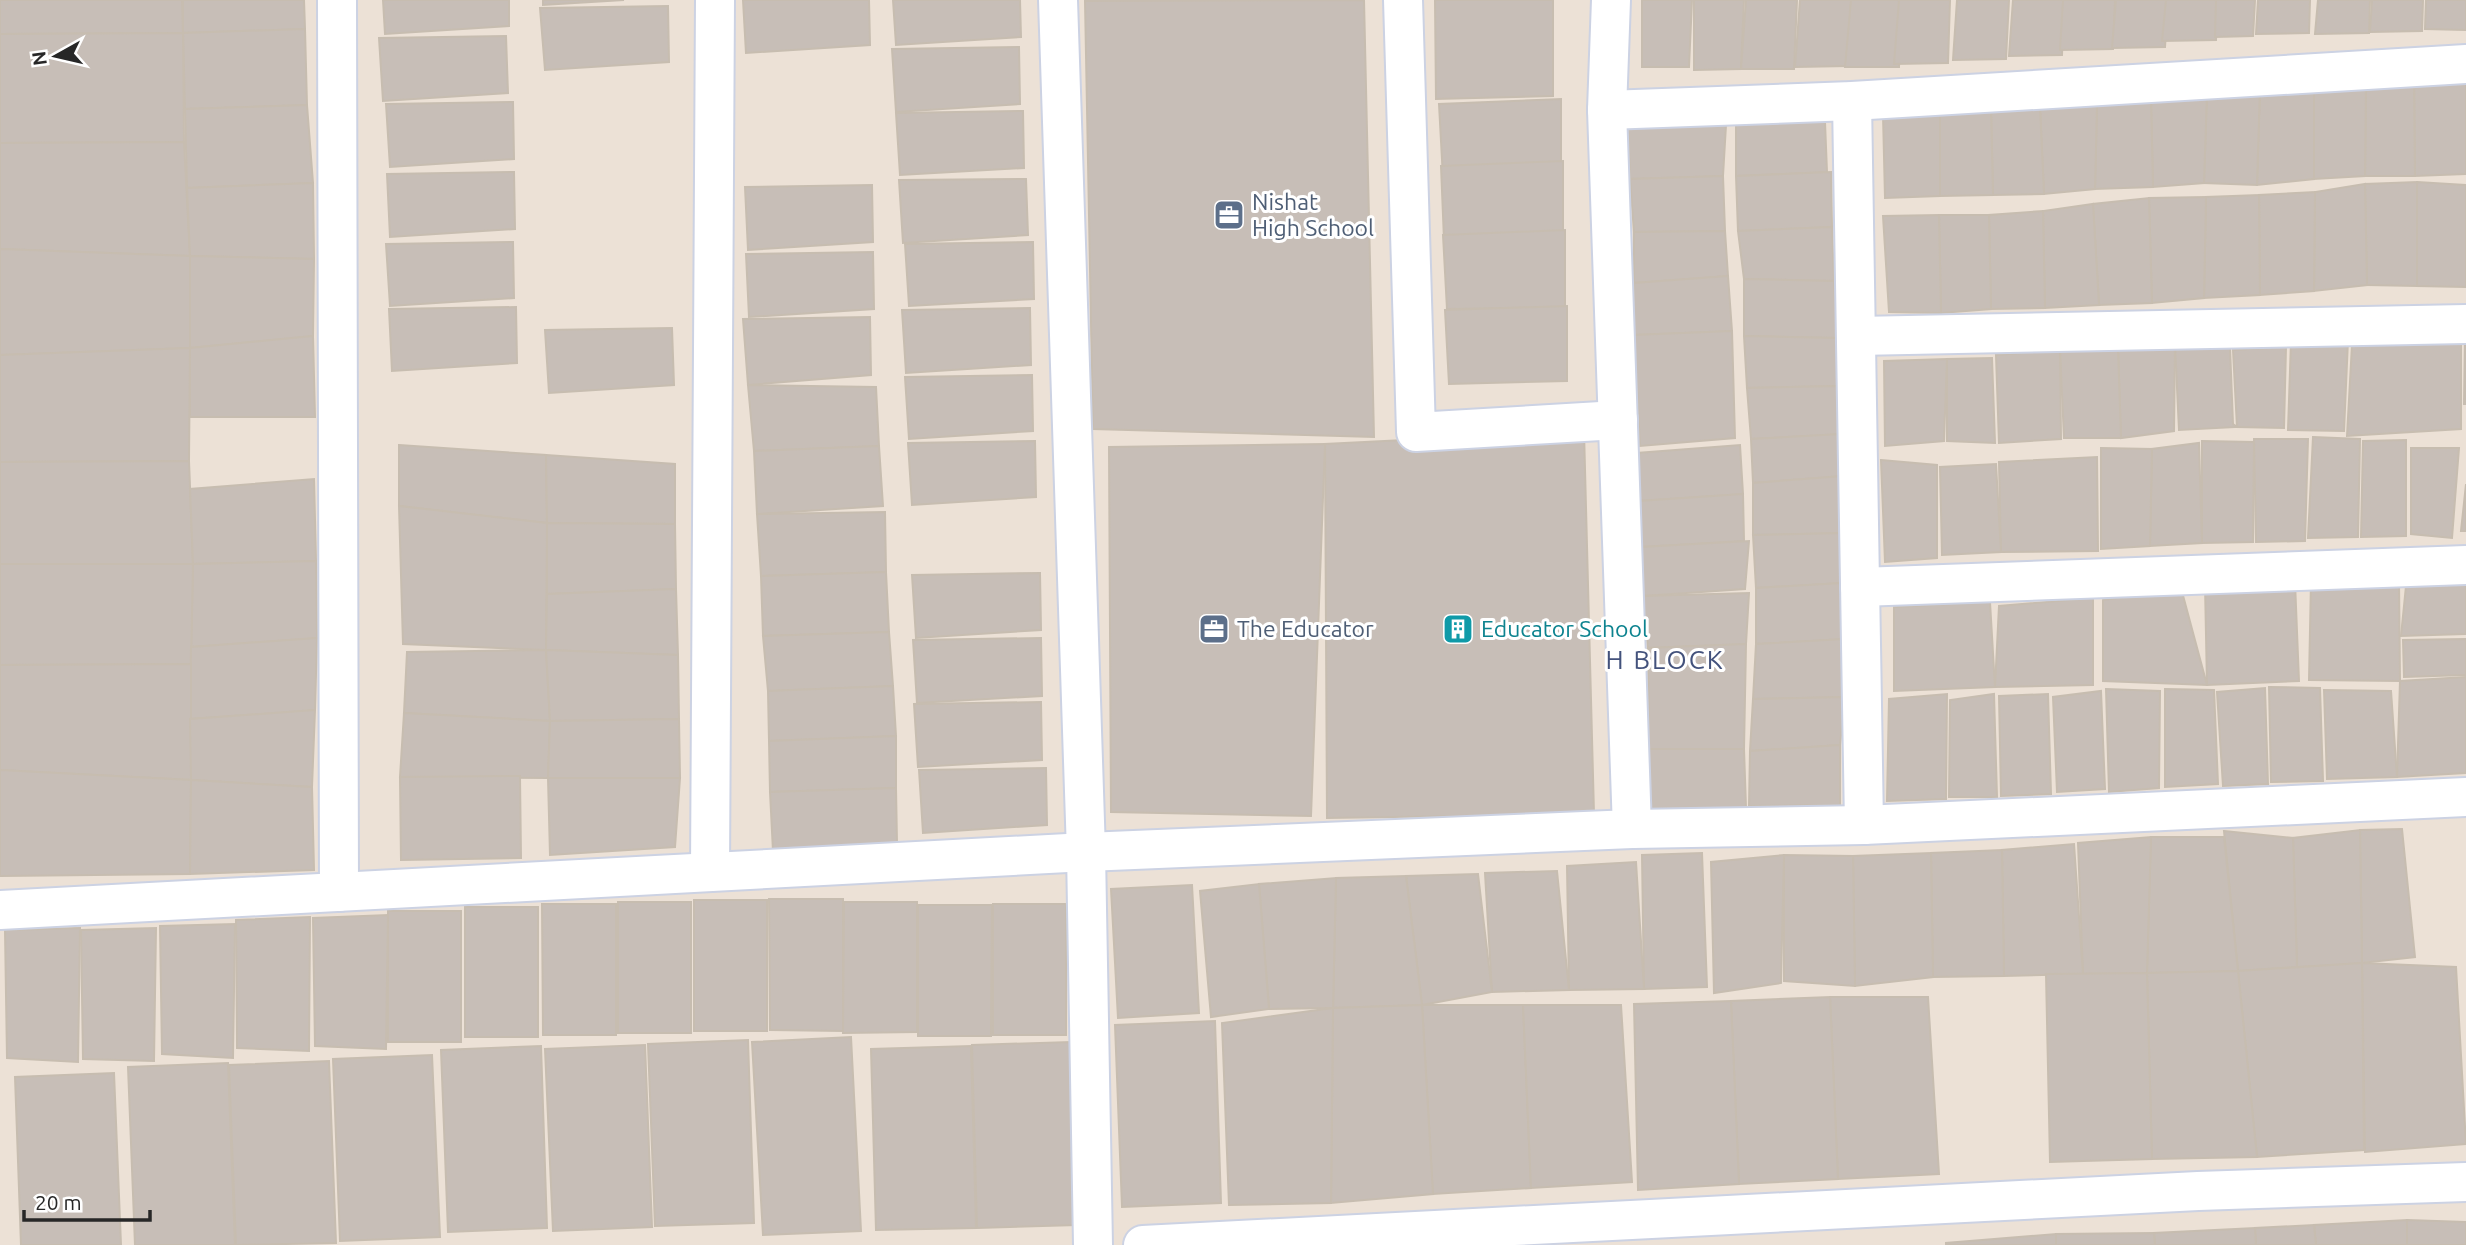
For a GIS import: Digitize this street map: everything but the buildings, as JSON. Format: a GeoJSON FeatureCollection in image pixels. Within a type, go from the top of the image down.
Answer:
{"type":"FeatureCollection","features":[{"type":"Feature","properties":{"kind":"street"},"geometry":{"type":"LineString","coordinates":[[337,0],[339,892]]}},
{"type":"Feature","properties":{"kind":"street"},"geometry":{"type":"LineString","coordinates":[[710,872],[715,0]]}},
{"type":"Feature","properties":{"kind":"street"},"geometry":{"type":"LineString","coordinates":[[1058,0],[1086,852],[1093,1245]]}},
{"type":"Feature","properties":{"kind":"street"},"geometry":{"type":"LineString","coordinates":[[1403,0],[1416,432],[1618,420]]}},
{"type":"Feature","properties":{"kind":"street"},"geometry":{"type":"LineString","coordinates":[[1611,0],[1607,110],[1632,829]]}},
{"type":"Feature","properties":{"kind":"street"},"geometry":{"type":"LineString","coordinates":[[1607,110],[1852,101],[2466,64]]}},
{"type":"Feature","properties":{"kind":"street"},"geometry":{"type":"LineString","coordinates":[[1852,101],[1864,825]]}},
{"type":"Feature","properties":{"kind":"street"},"geometry":{"type":"LineString","coordinates":[[1857,336],[2466,324]]}},
{"type":"Feature","properties":{"kind":"street"},"geometry":{"type":"LineString","coordinates":[[1860,587],[2466,565]]}},
{"type":"Feature","properties":{"kind":"street"},"geometry":{"type":"LineString","coordinates":[[0,910],[1086,852],[1632,829],[1864,825],[2466,797]]}},
{"type":"Feature","properties":{"kind":"street"},"geometry":{"type":"LineString","coordinates":[[1143,1245],[2198,1191],[2466,1182]]}},
{"type":"Feature","properties":{"kind":"place","name":"Nishat High School"},"geometry":{"type":"Point","coordinates":[1229,215]}},
{"type":"Feature","properties":{"kind":"place","name":"The Educator"},"geometry":{"type":"Point","coordinates":[1214,629]}},
{"type":"Feature","properties":{"kind":"place","name":"Educator School"},"geometry":{"type":"Point","coordinates":[1458,629]}},
{"type":"Feature","properties":{"kind":"district","name":"H BLOCK"},"geometry":{"type":"Point","coordinates":[1665,660]}}]}
